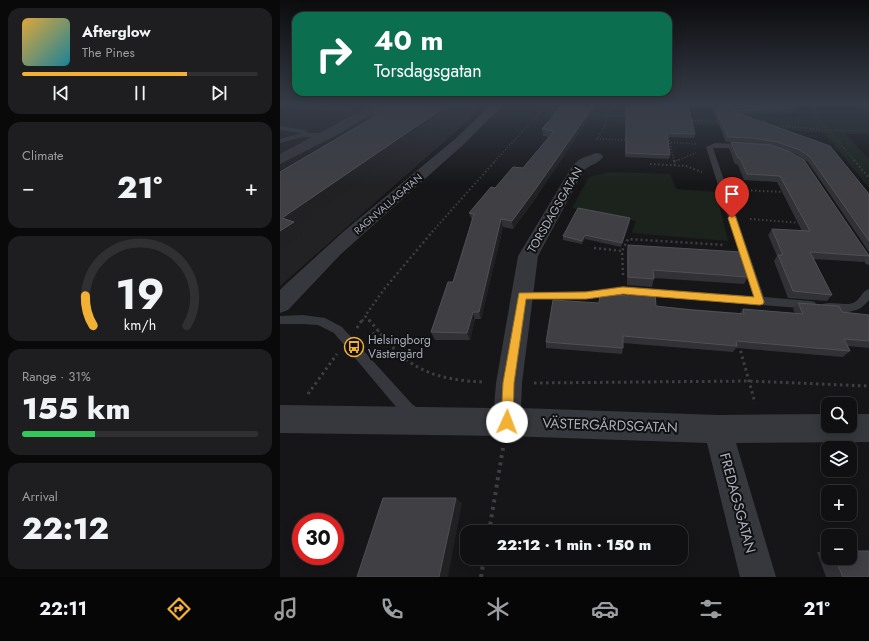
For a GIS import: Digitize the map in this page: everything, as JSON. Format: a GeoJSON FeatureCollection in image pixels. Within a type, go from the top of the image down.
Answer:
{"type":"FeatureCollection","features":[{"type":"Feature","properties":{"kind":"street"},"geometry":{"type":"LineString","coordinates":[[280,160],[334,132]]}},
{"type":"Feature","properties":{"kind":"street","name":"RAGNVALLAGATAN"},"geometry":{"type":"LineString","coordinates":[[280,304],[334,250],[470,132]]}},
{"type":"Feature","properties":{"kind":"street","name":"TORSDAGSGATAN"},"geometry":{"type":"LineString","coordinates":[[507,422],[509,383],[528,256],[578,168],[597,148]]}},
{"type":"Feature","properties":{"kind":"street","name":"VÄSTERGÅRDSGATAN"},"geometry":{"type":"LineString","coordinates":[[284,419],[507,422],[718,428],[869,428]]}},
{"type":"Feature","properties":{"kind":"street","name":"FREDAGSGATAN"},"geometry":{"type":"LineString","coordinates":[[718,428],[758,577]]}},
{"type":"Feature","properties":{"kind":"lane"},"geometry":{"type":"LineString","coordinates":[[302,132],[327,136]]}},
{"type":"Feature","properties":{"kind":"lane"},"geometry":{"type":"LineString","coordinates":[[280,141],[297,136],[313,134]]}},
{"type":"Feature","properties":{"kind":"lane"},"geometry":{"type":"LineString","coordinates":[[751,146],[712,146],[719,179],[760,302]]}},
{"type":"Feature","properties":{"kind":"lane"},"geometry":{"type":"LineString","coordinates":[[857,243],[869,262]]}},
{"type":"Feature","properties":{"kind":"lane"},"geometry":{"type":"LineString","coordinates":[[522,296],[586,295],[623,290],[845,308],[858,305],[869,292]]}},
{"type":"Feature","properties":{"kind":"lane"},"geometry":{"type":"LineString","coordinates":[[280,320],[306,319],[330,323],[347,340],[407,409],[423,421]]}},
{"type":"Feature","properties":{"kind":"path"},"geometry":{"type":"LineString","coordinates":[[284,419],[347,340],[385,288],[455,205],[523,132]]}},
{"type":"Feature","properties":{"kind":"path"},"geometry":{"type":"LineString","coordinates":[[602,132],[597,148],[633,141]]}},
{"type":"Feature","properties":{"kind":"path"},"geometry":{"type":"LineString","coordinates":[[668,132],[674,163]]}},
{"type":"Feature","properties":{"kind":"path"},"geometry":{"type":"LineString","coordinates":[[830,132],[869,178]]}},
{"type":"Feature","properties":{"kind":"path"},"geometry":{"type":"LineString","coordinates":[[662,142],[712,146]]}},
{"type":"Feature","properties":{"kind":"path"},"geometry":{"type":"LineString","coordinates":[[674,163],[712,146]]}},
{"type":"Feature","properties":{"kind":"path"},"geometry":{"type":"LineString","coordinates":[[650,164],[674,163],[719,179]]}},
{"type":"Feature","properties":{"kind":"path"},"geometry":{"type":"LineString","coordinates":[[723,189],[785,192]]}},
{"type":"Feature","properties":{"kind":"path"},"geometry":{"type":"LineString","coordinates":[[732,218],[808,223]]}},
{"type":"Feature","properties":{"kind":"path"},"geometry":{"type":"LineString","coordinates":[[623,290],[622,251],[628,239],[741,246]]}},
{"type":"Feature","properties":{"kind":"path"},"geometry":{"type":"LineString","coordinates":[[594,248],[622,251]]}},
{"type":"Feature","properties":{"kind":"path"},"geometry":{"type":"LineString","coordinates":[[365,316],[405,359],[419,369],[444,378],[509,383],[749,381],[869,386]]}},
{"type":"Feature","properties":{"kind":"path"},"geometry":{"type":"LineString","coordinates":[[364,340],[379,330]]}},
{"type":"Feature","properties":{"kind":"path"},"geometry":{"type":"LineString","coordinates":[[739,344],[749,381]]}},
{"type":"Feature","properties":{"kind":"path"},"geometry":{"type":"LineString","coordinates":[[490,525],[507,422]]}},
{"type":"Feature","properties":{"kind":"path"},"geometry":{"type":"LineString","coordinates":[[481,577],[483,565]]}},
{"type":"Feature","properties":{"kind":"shaded area"},"geometry":{"type":"Polygon","coordinates":[[[280,132],[455,132],[280,286],[280,132]]]}},
{"type":"Feature","properties":{"kind":"shaded area"},"geometry":{"type":"Polygon","coordinates":[[[808,132],[869,132],[869,134],[845,134],[869,159],[869,188],[824,133],[808,132]]]}},
{"type":"Feature","properties":{"kind":"shaded area"},"geometry":{"type":"Polygon","coordinates":[[[610,172],[670,174],[676,189],[716,192],[728,241],[632,233],[636,221],[572,208],[589,177],[610,172]]]}},
{"type":"Feature","properties":{"kind":"building"},"geometry":{"type":"Polygon","coordinates":[[[348,132],[408,132],[282,218],[294,222],[280,231],[280,172],[348,132]]]}},
{"type":"Feature","properties":{"kind":"building"},"geometry":{"type":"Polygon","coordinates":[[[553,132],[575,132],[512,221],[501,219],[479,312],[473,312],[467,333],[431,332],[448,282],[453,282],[474,214],[469,213],[491,187],[495,188],[513,167],[523,168],[553,132]]]}},
{"type":"Feature","properties":{"kind":"building"},"geometry":{"type":"Polygon","coordinates":[[[626,132],[694,132],[695,134],[667,133],[670,155],[626,153],[626,132]]]}},
{"type":"Feature","properties":{"kind":"building"},"geometry":{"type":"Polygon","coordinates":[[[726,132],[791,132],[830,146],[869,194],[869,241],[810,157],[800,150],[777,142],[753,138],[728,137],[726,132]]]}},
{"type":"Feature","properties":{"kind":"building"},"geometry":{"type":"Polygon","coordinates":[[[731,142],[771,145],[788,151],[804,160],[869,256],[810,252],[832,295],[793,291],[778,255],[783,255],[772,229],[810,231],[780,176],[747,174],[731,142]]]}},
{"type":"Feature","properties":{"kind":"building"},"geometry":{"type":"Polygon","coordinates":[[[578,208],[630,218],[622,243],[585,235],[582,241],[563,236],[578,208]]]}},
{"type":"Feature","properties":{"kind":"building"},"geometry":{"type":"Polygon","coordinates":[[[628,245],[741,252],[748,277],[653,270],[654,279],[628,277],[628,245]]]}},
{"type":"Feature","properties":{"kind":"building"},"geometry":{"type":"Polygon","coordinates":[[[628,289],[655,291],[656,306],[691,310],[744,314],[743,309],[803,314],[798,303],[839,306],[842,312],[869,315],[869,341],[844,339],[850,351],[736,341],[737,346],[623,336],[623,348],[546,342],[553,300],[599,303],[600,294],[628,296],[628,289]]]}},
{"type":"Feature","properties":{"kind":"building"},"geometry":{"type":"Polygon","coordinates":[[[383,498],[456,498],[439,577],[357,577],[383,498]]]}},
{"type":"Feature","properties":{"kind":"building"},"geometry":{"type":"Polygon","coordinates":[[[857,551],[869,551],[869,577],[843,577],[838,565],[857,565],[857,551]]]}},
{"type":"Feature","properties":{"kind":"place","name":"Helsingborg Västergård"},"geometry":{"type":"Point","coordinates":[354,347]}},
{"type":"Feature","properties":{"kind":"route"},"geometry":{"type":"LineString","coordinates":[[507,422],[509,383],[522,296],[586,295],[623,290],[760,302],[732,218]]}}]}
